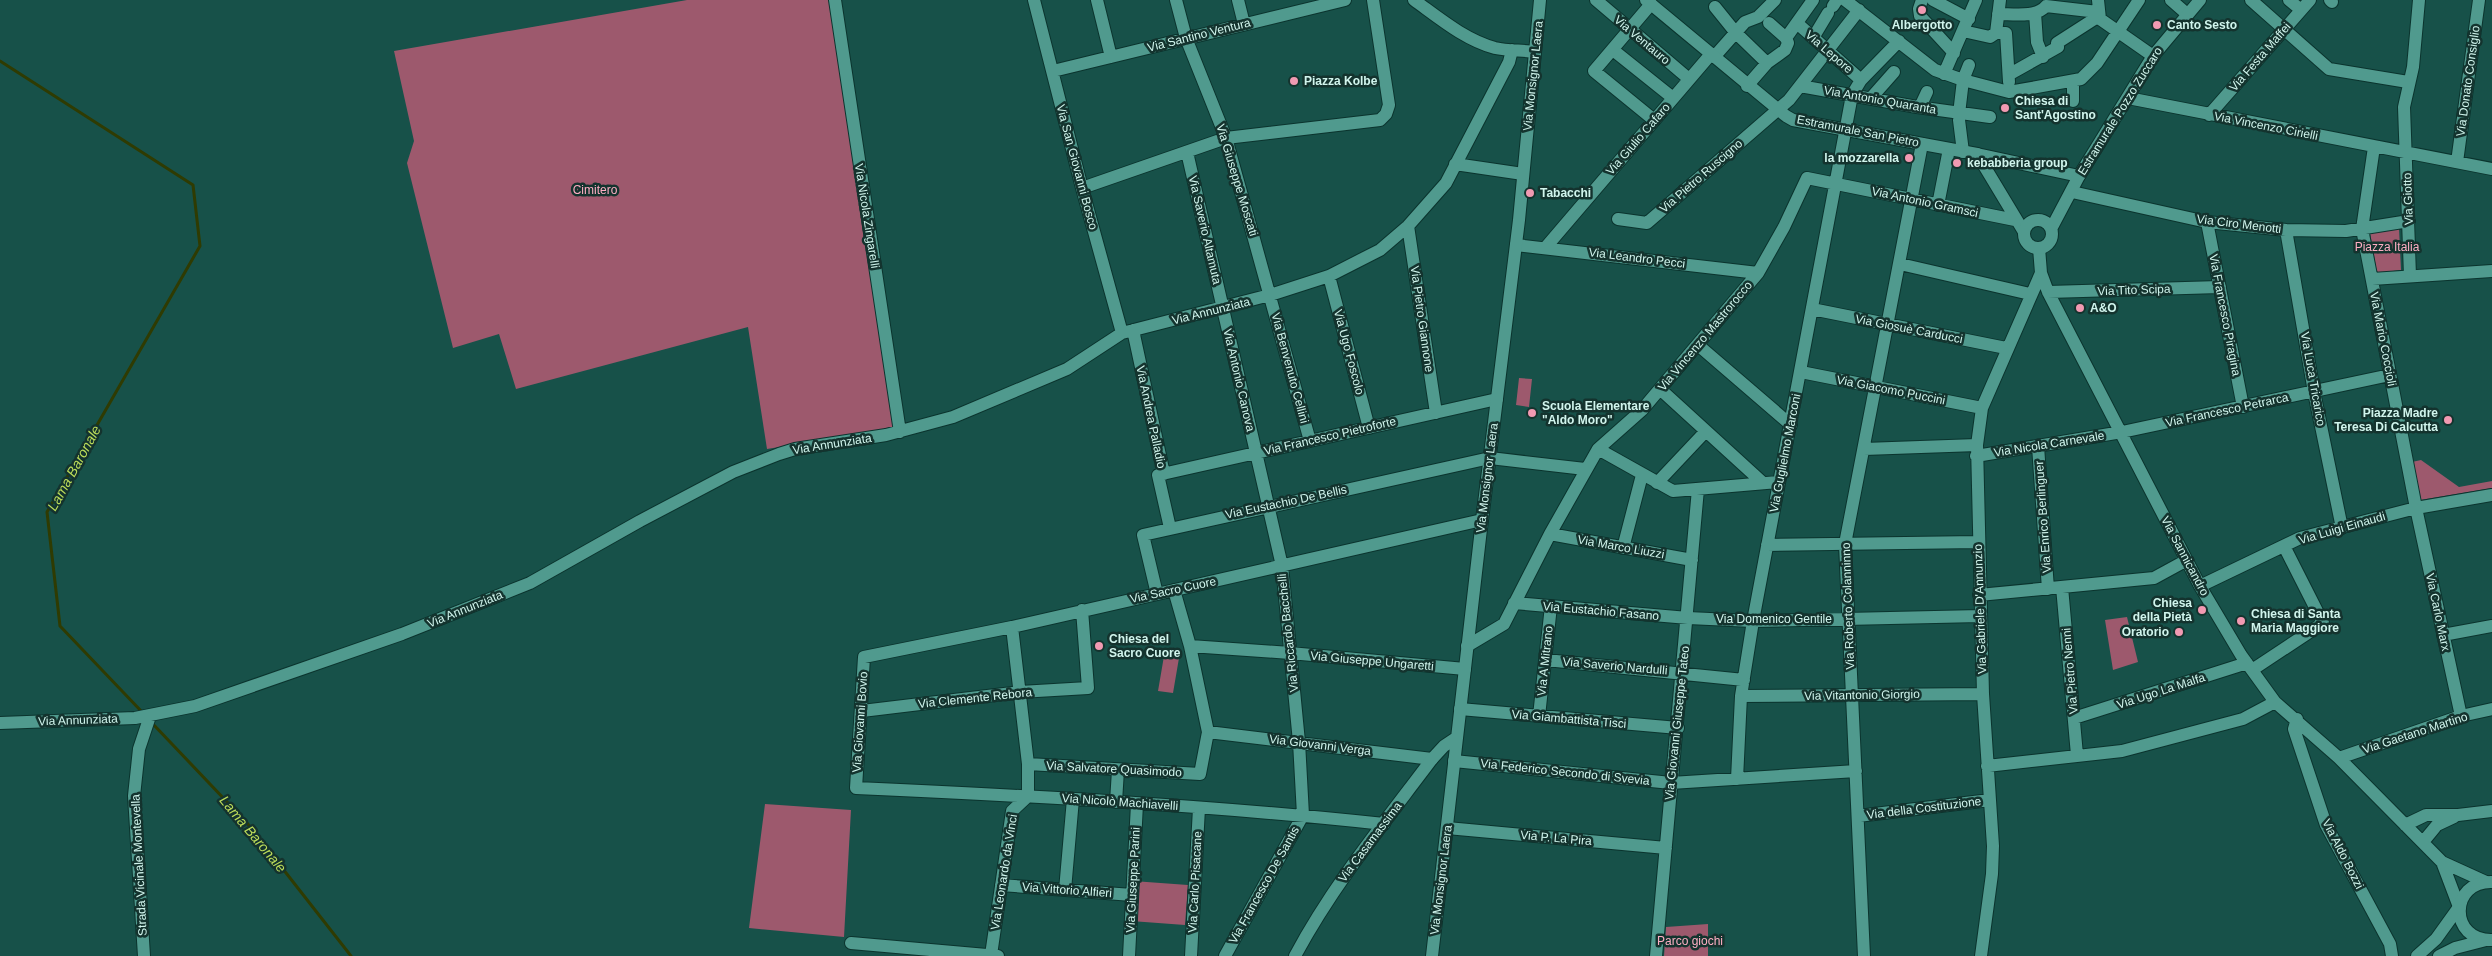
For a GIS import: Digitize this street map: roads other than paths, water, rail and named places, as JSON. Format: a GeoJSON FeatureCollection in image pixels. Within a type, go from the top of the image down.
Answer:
{"type":"FeatureCollection","features":[{"type":"Feature","properties":{"kind":"street","name":"Via Nicola Zingarelli"},"geometry":{"type":"LineString","coordinates":[[835,0],[900,432]]}},
{"type":"Feature","properties":{"kind":"street","name":"Via San Giovanni Bosco"},"geometry":{"type":"LineString","coordinates":[[1034,0],[1082,188],[1128,332]]}},
{"type":"Feature","properties":{"kind":"street"},"geometry":{"type":"LineString","coordinates":[[1097,0],[1111,57]]}},
{"type":"Feature","properties":{"kind":"street","name":"Via Giuseppe Moscati"},"geometry":{"type":"LineString","coordinates":[[1176,0],[1186,38],[1226,138],[1270,296]]}},
{"type":"Feature","properties":{"kind":"street"},"geometry":{"type":"LineString","coordinates":[[1238,0],[1244,24]]}},
{"type":"Feature","properties":{"kind":"street","name":"Via Santino Ventura"},"geometry":{"type":"LineString","coordinates":[[1053,71],[1344,0]]}},
{"type":"Feature","properties":{"kind":"street"},"geometry":{"type":"LineString","coordinates":[[1082,188],[1226,138],[1380,120],[1386,114],[1390,105],[1373,0]]}},
{"type":"Feature","properties":{"kind":"street"},"geometry":{"type":"LineString","coordinates":[[1414,0],[1470,37],[1498,49],[1535,52]]}},
{"type":"Feature","properties":{"kind":"street","name":"Via Monsignor Laera"},"geometry":{"type":"LineString","coordinates":[[1432,956],[1456,738],[1524,174],[1540,0]]}},
{"type":"Feature","properties":{"kind":"street","name":"Via Ventauro"},"geometry":{"type":"LineString","coordinates":[[1596,0],[1689,80]]}},
{"type":"Feature","properties":{"kind":"street","name":"Via Giulio Cafaro"},"geometry":{"type":"LineString","coordinates":[[1546,247],[1689,80],[1745,22],[1758,17],[1775,0]]}},
{"type":"Feature","properties":{"kind":"street"},"geometry":{"type":"LineString","coordinates":[[1786,38],[1798,24],[1813,0]]}},
{"type":"Feature","properties":{"kind":"street"},"geometry":{"type":"LineString","coordinates":[[1845,0],[1935,70],[1963,80],[2009,92],[2082,79],[2091,70],[2139,0]]}},
{"type":"Feature","properties":{"kind":"street"},"geometry":{"type":"LineString","coordinates":[[1922,0],[1919,9],[1920,16],[1954,53]]}},
{"type":"Feature","properties":{"kind":"street"},"geometry":{"type":"LineString","coordinates":[[1933,0],[1969,19]]}},
{"type":"Feature","properties":{"kind":"street"},"geometry":{"type":"LineString","coordinates":[[1944,74],[1964,32],[1976,0]]}},
{"type":"Feature","properties":{"kind":"street"},"geometry":{"type":"LineString","coordinates":[[1996,33],[2000,0]]}},
{"type":"Feature","properties":{"kind":"street"},"geometry":{"type":"LineString","coordinates":[[2171,0],[2187,14]]}},
{"type":"Feature","properties":{"kind":"street","name":"Estramurale Pozzo Zuccaro"},"geometry":{"type":"LineString","coordinates":[[2051,229],[2079,176],[2154,56],[2200,0]]}},
{"type":"Feature","properties":{"kind":"street"},"geometry":{"type":"LineString","coordinates":[[2251,0],[2330,69],[2408,82]]}},
{"type":"Feature","properties":{"kind":"street"},"geometry":{"type":"LineString","coordinates":[[2289,0],[2301,10]]}},
{"type":"Feature","properties":{"kind":"street","name":"Via Festa Maffei"},"geometry":{"type":"LineString","coordinates":[[2209,114],[2310,0]]}},
{"type":"Feature","properties":{"kind":"street","name":"Via Giotto"},"geometry":{"type":"LineString","coordinates":[[2410,276],[2404,107],[2408,82],[2413,67],[2419,0]]}},
{"type":"Feature","properties":{"kind":"street","name":"Via Donato Consiglio"},"geometry":{"type":"LineString","coordinates":[[2457,162],[2479,0]]}},
{"type":"Feature","properties":{"kind":"street"},"geometry":{"type":"LineString","coordinates":[[1648,2],[1630,29],[1594,71],[1654,120]]}},
{"type":"Feature","properties":{"kind":"street","name":"Estramurale San Pietro"},"geometry":{"type":"LineString","coordinates":[[1648,2],[1777,111],[1793,120],[1846,128],[2079,176]]}},
{"type":"Feature","properties":{"kind":"street"},"geometry":{"type":"LineString","coordinates":[[1813,38],[1833,6]]}},
{"type":"Feature","properties":{"kind":"street"},"geometry":{"type":"LineString","coordinates":[[1998,14],[2035,12],[2046,6],[2098,9]]}},
{"type":"Feature","properties":{"kind":"street"},"geometry":{"type":"LineString","coordinates":[[1714,8],[1766,63]]}},
{"type":"Feature","properties":{"kind":"street"},"geometry":{"type":"LineString","coordinates":[[2098,9],[2100,19],[2154,56]]}},
{"type":"Feature","properties":{"kind":"street"},"geometry":{"type":"LineString","coordinates":[[2010,74],[2034,57],[2058,47],[2057,43],[2067,32],[2098,9]]}},
{"type":"Feature","properties":{"kind":"street","name":"Via Pietro Ruscigno"},"geometry":{"type":"LineString","coordinates":[[1618,219],[1646,223],[1777,111],[1789,100],[1829,52],[1859,10]]}},
{"type":"Feature","properties":{"kind":"street"},"geometry":{"type":"LineString","coordinates":[[2034,57],[2037,42],[2035,12]]}},
{"type":"Feature","properties":{"kind":"street"},"geometry":{"type":"LineString","coordinates":[[1747,86],[1766,63],[1785,50],[1788,43],[1786,38],[1769,24]]}},
{"type":"Feature","properties":{"kind":"street","name":"Via Lepore"},"geometry":{"type":"LineString","coordinates":[[1798,24],[1861,80]]}},
{"type":"Feature","properties":{"kind":"street"},"geometry":{"type":"LineString","coordinates":[[1964,32],[1990,37],[1996,33],[2006,33],[2010,74],[2009,92]]}},
{"type":"Feature","properties":{"kind":"street","name":"Via Guglielmo Marconi"},"geometry":{"type":"LineString","coordinates":[[1737,779],[1741,696],[1753,621],[1852,96],[1861,80],[1899,41]]}},
{"type":"Feature","properties":{"kind":"street","name":"Via Annunziata"},"geometry":{"type":"LineString","coordinates":[[0,723],[150,716],[194,706],[402,634],[530,584],[648,516],[733,472],[779,454],[900,432],[953,417],[1067,369],[1128,332],[1270,296],[1329,276],[1380,250],[1408,226],[1446,183],[1509,62],[1512,50]]}},
{"type":"Feature","properties":{"kind":"street"},"geometry":{"type":"LineString","coordinates":[[1613,50],[1673,98]]}},
{"type":"Feature","properties":{"kind":"street"},"geometry":{"type":"LineString","coordinates":[[1963,152],[1959,116],[1963,80],[1969,65]]}},
{"type":"Feature","properties":{"kind":"street"},"geometry":{"type":"LineString","coordinates":[[1871,98],[1894,72]]}},
{"type":"Feature","properties":{"kind":"street"},"geometry":{"type":"LineString","coordinates":[[2072,81],[2072,101]]}},
{"type":"Feature","properties":{"kind":"street","name":"Via Antonio Quaranta"},"geometry":{"type":"LineString","coordinates":[[1800,86],[1920,107],[1959,116],[1990,117]]}},
{"type":"Feature","properties":{"kind":"street"},"geometry":{"type":"LineString","coordinates":[[1920,107],[1927,92]]}},
{"type":"Feature","properties":{"kind":"street","name":"Via Vincenzo Cirielli"},"geometry":{"type":"LineString","coordinates":[[2128,98],[2492,169]]}},
{"type":"Feature","properties":{"kind":"street","name":"Via Roberto Colanninno"},"geometry":{"type":"LineString","coordinates":[[1864,956],[1845,544],[1922,144]]}},
{"type":"Feature","properties":{"kind":"street","name":"Via Mario Coccioli"},"geometry":{"type":"LineString","coordinates":[[2374,146],[2362,229],[2416,508]]}},
{"type":"Feature","properties":{"kind":"street"},"geometry":{"type":"LineString","coordinates":[[1938,205],[1949,149]]}},
{"type":"Feature","properties":{"kind":"street","name":"Via Saverio Altamuta"},"geometry":{"type":"LineString","coordinates":[[1188,152],[1223,308]]}},
{"type":"Feature","properties":{"kind":"street"},"geometry":{"type":"LineString","coordinates":[[1977,154],[2024,232],[2026,242],[2030,246],[2039,248],[2049,242],[2051,229],[2048,224],[2039,220],[2029,223],[2024,232]]}},
{"type":"Feature","properties":{"kind":"street"},"geometry":{"type":"LineString","coordinates":[[1455,164],[1524,174]]}},
{"type":"Feature","properties":{"kind":"street","name":"Via Vincenzo Mastrorocco"},"geometry":{"type":"LineString","coordinates":[[1467,646],[1504,624],[1550,534],[1598,449],[1642,410],[1758,273],[1784,227],[1807,178],[1835,184]]}},
{"type":"Feature","properties":{"kind":"street","name":"Via Antonio Gramsci"},"geometry":{"type":"LineString","coordinates":[[1835,184],[2016,220]]}},
{"type":"Feature","properties":{"kind":"street","name":"Via Ciro Menotti"},"geometry":{"type":"LineString","coordinates":[[2072,192],[2207,222],[2286,230],[2346,231],[2409,221]]}},
{"type":"Feature","properties":{"kind":"street","name":"Via Francesco Piragina"},"geometry":{"type":"LineString","coordinates":[[2207,222],[2243,407]]}},
{"type":"Feature","properties":{"kind":"street","name":"Via Pietro Giannone"},"geometry":{"type":"LineString","coordinates":[[1408,226],[1436,413]]}},
{"type":"Feature","properties":{"kind":"street","name":"Via Luca Tricarico"},"geometry":{"type":"LineString","coordinates":[[2286,230],[2314,392],[2342,528]]}},
{"type":"Feature","properties":{"kind":"street","name":"Via Leandro Pecci"},"geometry":{"type":"LineString","coordinates":[[1516,244],[1758,273]]}},
{"type":"Feature","properties":{"kind":"street","name":"Via Sannicandro"},"geometry":{"type":"LineString","coordinates":[[2039,248],[2041,273],[2048,292],[2200,586],[2250,667],[2275,702],[2297,719],[2339,758],[2442,862]]}},
{"type":"Feature","properties":{"kind":"street"},"geometry":{"type":"LineString","coordinates":[[1900,264],[2030,294]]}},
{"type":"Feature","properties":{"kind":"street"},"geometry":{"type":"LineString","coordinates":[[2372,279],[2492,271]]}},
{"type":"Feature","properties":{"kind":"street","name":"Via Gabriele D'Annunzio"},"geometry":{"type":"LineString","coordinates":[[1981,956],[1992,874],[1993,846],[1983,694],[1976,450],[1982,408],[2006,348],[2041,273]]}},
{"type":"Feature","properties":{"kind":"street","name":"Via Ugo Foscolo"},"geometry":{"type":"LineString","coordinates":[[1329,276],[1369,428]]}},
{"type":"Feature","properties":{"kind":"street","name":"Via Tito Scipa"},"geometry":{"type":"LineString","coordinates":[[2048,292],[2220,287]]}},
{"type":"Feature","properties":{"kind":"street","name":"Via Benvenuto Cellini"},"geometry":{"type":"LineString","coordinates":[[1270,296],[1310,441]]}},
{"type":"Feature","properties":{"kind":"street","name":"Via Antonio Canova"},"geometry":{"type":"LineString","coordinates":[[1223,308],[1256,453]]}},
{"type":"Feature","properties":{"kind":"street","name":"Via Giosuè Carducci"},"geometry":{"type":"LineString","coordinates":[[1812,309],[2006,348]]}},
{"type":"Feature","properties":{"kind":"street","name":"Via Andrea Palladio"},"geometry":{"type":"LineString","coordinates":[[1128,332],[1164,474],[1158,475],[1170,528]]}},
{"type":"Feature","properties":{"kind":"street"},"geometry":{"type":"LineString","coordinates":[[1698,345],[1791,426]]}},
{"type":"Feature","properties":{"kind":"street","name":"Via Giacomo Puccini"},"geometry":{"type":"LineString","coordinates":[[1801,372],[1982,408]]}},
{"type":"Feature","properties":{"kind":"street","name":"Via Francesco Petrarca"},"geometry":{"type":"LineString","coordinates":[[2122,432],[2390,375]]}},
{"type":"Feature","properties":{"kind":"street"},"geometry":{"type":"LineString","coordinates":[[1660,389],[1763,483]]}},
{"type":"Feature","properties":{"kind":"street","name":"Via Francesco Pietroforte"},"geometry":{"type":"LineString","coordinates":[[1164,474],[1497,399]]}},
{"type":"Feature","properties":{"kind":"street"},"geometry":{"type":"LineString","coordinates":[[1658,483],[1706,431]]}},
{"type":"Feature","properties":{"kind":"street","name":"Via Nicola Carnevale"},"geometry":{"type":"LineString","coordinates":[[1864,449],[1976,450],[2038,446],[2122,432]]}},
{"type":"Feature","properties":{"kind":"street","name":"Via Enrico Berlinguer"},"geometry":{"type":"LineString","coordinates":[[2038,446],[2048,589]]}},
{"type":"Feature","properties":{"kind":"street"},"geometry":{"type":"LineString","coordinates":[[1598,449],[1673,491],[1778,482]]}},
{"type":"Feature","properties":{"kind":"street","name":"Via Riccardo Bacchelli"},"geometry":{"type":"LineString","coordinates":[[1256,453],[1282,566],[1299,742],[1303,815]]}},
{"type":"Feature","properties":{"kind":"street","name":"Via Eustachio De Bellis"},"geometry":{"type":"LineString","coordinates":[[1157,594],[1143,534],[1490,458],[1586,469]]}},
{"type":"Feature","properties":{"kind":"street"},"geometry":{"type":"LineString","coordinates":[[1624,548],[1642,475]]}},
{"type":"Feature","properties":{"kind":"street","name":"Via Giovanni Giuseppe Tateo"},"geometry":{"type":"LineString","coordinates":[[1656,956],[1688,618],[1698,489]]}},
{"type":"Feature","properties":{"kind":"street","name":"Via Luigi Einaudi"},"geometry":{"type":"LineString","coordinates":[[2200,586],[2300,538],[2416,508],[2492,495]]}},
{"type":"Feature","properties":{"kind":"street","name":"Via Carlo Marx"},"geometry":{"type":"LineString","coordinates":[[2416,508],[2461,716]]}},
{"type":"Feature","properties":{"kind":"street","name":"Via Sacro Cuore"},"geometry":{"type":"LineString","coordinates":[[864,657],[1157,594],[1482,520]]}},
{"type":"Feature","properties":{"kind":"street","name":"Via Marco Liuzzi"},"geometry":{"type":"LineString","coordinates":[[1550,534],[1692,560]]}},
{"type":"Feature","properties":{"kind":"street"},"geometry":{"type":"LineString","coordinates":[[1768,545],[1978,542]]}},
{"type":"Feature","properties":{"kind":"street","name":"Via Ugo La Malfa"},"geometry":{"type":"LineString","coordinates":[[2074,718],[2250,667],[2323,623],[2284,546]]}},
{"type":"Feature","properties":{"kind":"street"},"geometry":{"type":"LineString","coordinates":[[1979,595],[2154,578],[2187,560]]}},
{"type":"Feature","properties":{"kind":"street","name":"Via Pietro Nenni"},"geometry":{"type":"LineString","coordinates":[[2062,587],[2077,755]]}},
{"type":"Feature","properties":{"kind":"street"},"geometry":{"type":"LineString","coordinates":[[1174,590],[1190,646],[1208,732]]}},
{"type":"Feature","properties":{"kind":"street","name":"Via Eustachio Fasano"},"geometry":{"type":"LineString","coordinates":[[1514,603],[1688,618]]}},
{"type":"Feature","properties":{"kind":"street","name":"Via A Mitrano"},"geometry":{"type":"LineString","coordinates":[[1539,716],[1551,606]]}},
{"type":"Feature","properties":{"kind":"street","name":"Via Clemente Rebora"},"geometry":{"type":"LineString","coordinates":[[862,711],[1020,692],[1088,688],[1082,610]]}},
{"type":"Feature","properties":{"kind":"street","name":"Via Domenico Gentile"},"geometry":{"type":"LineString","coordinates":[[1688,618],[1753,621],[1980,616]]}},
{"type":"Feature","properties":{"kind":"street"},"geometry":{"type":"LineString","coordinates":[[1012,626],[1028,764],[1028,796]]}},
{"type":"Feature","properties":{"kind":"street"},"geometry":{"type":"LineString","coordinates":[[2443,635],[2492,626]]}},
{"type":"Feature","properties":{"kind":"street","name":"Via Giuseppe Ungaretti"},"geometry":{"type":"LineString","coordinates":[[1190,646],[1290,653],[1465,670]]}},
{"type":"Feature","properties":{"kind":"street","name":"Via Giovanni Bovio"},"geometry":{"type":"LineString","coordinates":[[856,788],[864,657]]}},
{"type":"Feature","properties":{"kind":"street","name":"Via Saverio Nardulli"},"geometry":{"type":"LineString","coordinates":[[1546,660],[1744,680]]}},
{"type":"Feature","properties":{"kind":"street","name":"Via Vitantonio Giorgio"},"geometry":{"type":"LineString","coordinates":[[1741,696],[1983,694]]}},
{"type":"Feature","properties":{"kind":"street"},"geometry":{"type":"LineString","coordinates":[[1987,766],[2122,751],[2243,719],[2275,702]]}},
{"type":"Feature","properties":{"kind":"street","name":"Via Giambattista Tisci"},"geometry":{"type":"LineString","coordinates":[[1460,709],[1678,728]]}},
{"type":"Feature","properties":{"kind":"street","name":"Via Gaetano Martino"},"geometry":{"type":"LineString","coordinates":[[2339,758],[2461,716],[2492,709]]}},
{"type":"Feature","properties":{"kind":"street","name":"Strada Vicinale Montevella"},"geometry":{"type":"LineString","coordinates":[[144,956],[134,796],[139,749],[150,716]]}},
{"type":"Feature","properties":{"kind":"street","name":"Via Aldo Bozzi"},"geometry":{"type":"LineString","coordinates":[[2297,719],[2294,729],[2326,825],[2390,944],[2392,956]]}},
{"type":"Feature","properties":{"kind":"street","name":"Via Giovanni Verga"},"geometry":{"type":"LineString","coordinates":[[1208,732],[1432,759]]}},
{"type":"Feature","properties":{"kind":"street","name":"Via Salvatore Quasimodo"},"geometry":{"type":"LineString","coordinates":[[1028,764],[1200,774],[1208,732]]}},
{"type":"Feature","properties":{"kind":"street","name":"Via Casamassima"},"geometry":{"type":"LineString","coordinates":[[1295,956],[1312,923],[1343,877],[1432,759],[1444,746],[1456,738]]}},
{"type":"Feature","properties":{"kind":"street","name":"Via Federico Secondo di Svevia"},"geometry":{"type":"LineString","coordinates":[[1454,761],[1671,783],[1856,771]]}},
{"type":"Feature","properties":{"kind":"street"},"geometry":{"type":"LineString","coordinates":[[1116,802],[1118,770]]}},
{"type":"Feature","properties":{"kind":"street","name":"Via Nicolò Machiavelli"},"geometry":{"type":"LineString","coordinates":[[856,788],[1073,799],[1303,815],[1384,824]]}},
{"type":"Feature","properties":{"kind":"street","name":"Via Leonardo da Vinci"},"geometry":{"type":"LineString","coordinates":[[995,956],[1001,885],[1012,811],[1028,796]]}},
{"type":"Feature","properties":{"kind":"street"},"geometry":{"type":"LineString","coordinates":[[1065,890],[1073,799]]}},
{"type":"Feature","properties":{"kind":"street","name":"Via della Costituzione"},"geometry":{"type":"LineString","coordinates":[[1858,816],[1990,800]]}},
{"type":"Feature","properties":{"kind":"street","name":"Via Giuseppe Parini"},"geometry":{"type":"LineString","coordinates":[[1129,956],[1137,804]]}},
{"type":"Feature","properties":{"kind":"street","name":"Via Carlo Pisacane"},"geometry":{"type":"LineString","coordinates":[[1191,956],[1199,808]]}},
{"type":"Feature","properties":{"kind":"street"},"geometry":{"type":"LineString","coordinates":[[2405,825],[2426,815],[2458,815],[2492,811]]}},
{"type":"Feature","properties":{"kind":"street","name":"Via Francesco De Santis"},"geometry":{"type":"LineString","coordinates":[[1225,956],[1303,815]]}},
{"type":"Feature","properties":{"kind":"street"},"geometry":{"type":"LineString","coordinates":[[2423,842],[2437,825],[2458,815]]}},
{"type":"Feature","properties":{"kind":"street","name":"Via P. La Pira"},"geometry":{"type":"LineString","coordinates":[[1447,828],[1666,848]]}},
{"type":"Feature","properties":{"kind":"street"},"geometry":{"type":"LineString","coordinates":[[2442,862],[2489,882]]}},
{"type":"Feature","properties":{"kind":"street"},"geometry":{"type":"LineString","coordinates":[[2442,862],[2459,907],[2462,924],[2474,936],[2492,940]]}},
{"type":"Feature","properties":{"kind":"street"},"geometry":{"type":"LineString","coordinates":[[2417,956],[2436,939],[2459,907],[2468,890],[2489,882]]}},
{"type":"Feature","properties":{"kind":"street","name":"Via Vittorio Alfieri"},"geometry":{"type":"LineString","coordinates":[[1001,885],[1132,895]]}},
{"type":"Feature","properties":{"kind":"street"},"geometry":{"type":"LineString","coordinates":[[2439,956],[2472,942],[2492,940]]}},
{"type":"Feature","properties":{"kind":"street"},"geometry":{"type":"LineString","coordinates":[[851,943],[995,956]]}},
{"type":"Feature","properties":{"kind":"waterway","name":"Lama Baronale"},"geometry":{"type":"LineString","coordinates":[[0,61],[193,185],[200,246],[47,512],[60,626],[143,713]]}},
{"type":"Feature","properties":{"kind":"waterway","name":"Lama Baronale"},"geometry":{"type":"LineString","coordinates":[[152,723],[247,823],[351,956]]}},
{"type":"Feature","properties":{"kind":"place","name":"Albergotto"},"geometry":{"type":"Point","coordinates":[1922,10]}},
{"type":"Feature","properties":{"kind":"place","name":"Canto Sesto"},"geometry":{"type":"Point","coordinates":[2157,25]}},
{"type":"Feature","properties":{"kind":"place","name":"Piazza Kolbe"},"geometry":{"type":"Point","coordinates":[1294,81]}},
{"type":"Feature","properties":{"kind":"place","name":"Chiesa di Sant'Agostino"},"geometry":{"type":"Point","coordinates":[2005,108]}},
{"type":"Feature","properties":{"kind":"place","name":"la mozzarella"},"geometry":{"type":"Point","coordinates":[1909,158]}},
{"type":"Feature","properties":{"kind":"place","name":"kebabberia group"},"geometry":{"type":"Point","coordinates":[1957,163]}},
{"type":"Feature","properties":{"kind":"place","name":"Tabacchi"},"geometry":{"type":"Point","coordinates":[1530,193]}},
{"type":"Feature","properties":{"kind":"place","name":"A&O"},"geometry":{"type":"Point","coordinates":[2080,308]}},
{"type":"Feature","properties":{"kind":"place","name":"Scuola Elementare \"Aldo Moro\""},"geometry":{"type":"Point","coordinates":[1532,413]}},
{"type":"Feature","properties":{"kind":"place","name":"Piazza Madre Teresa Di Calcutta"},"geometry":{"type":"Point","coordinates":[2448,420]}},
{"type":"Feature","properties":{"kind":"place","name":"Chiesa della Pietà"},"geometry":{"type":"Point","coordinates":[2202,610]}},
{"type":"Feature","properties":{"kind":"place","name":"Chiesa di Santa Maria Maggiore"},"geometry":{"type":"Point","coordinates":[2241,621]}},
{"type":"Feature","properties":{"kind":"place","name":"Oratorio"},"geometry":{"type":"Point","coordinates":[2179,632]}},
{"type":"Feature","properties":{"kind":"place","name":"Chiesa del Sacro Cuore"},"geometry":{"type":"Point","coordinates":[1099,646]}},
{"type":"Feature","properties":{"kind":"park label","name":"Cimitero"},"geometry":{"type":"Point","coordinates":[595,190]}},
{"type":"Feature","properties":{"kind":"park label","name":"Piazza Italia"},"geometry":{"type":"Point","coordinates":[2387,247]}},
{"type":"Feature","properties":{"kind":"park label","name":"Parco giochi"},"geometry":{"type":"Point","coordinates":[1690,941]}}]}
